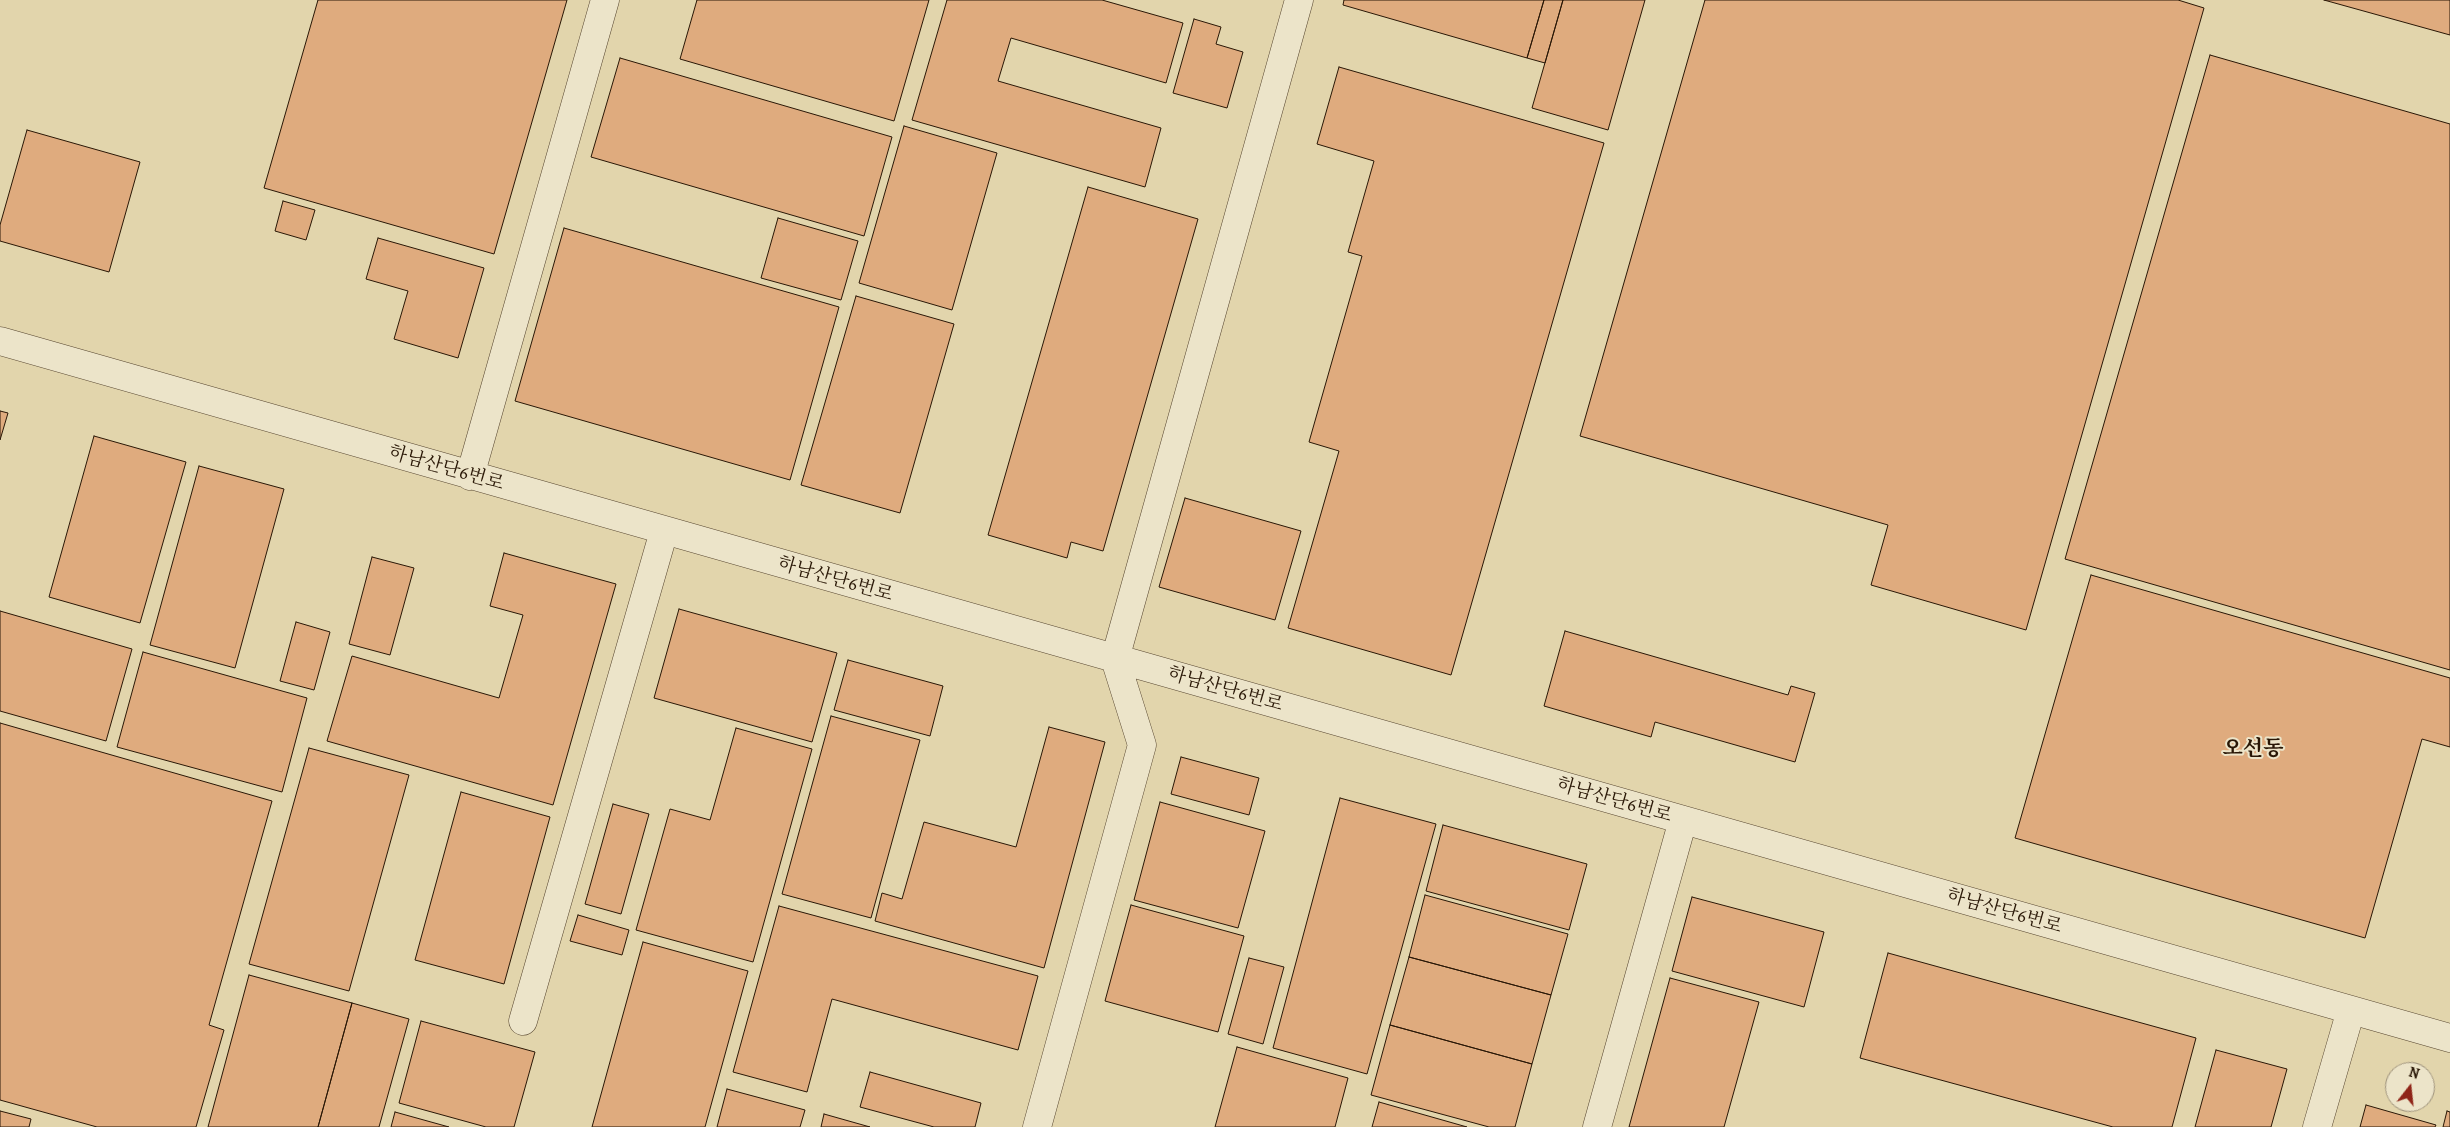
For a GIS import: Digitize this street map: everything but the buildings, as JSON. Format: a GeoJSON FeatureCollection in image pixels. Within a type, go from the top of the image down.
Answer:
{"type":"FeatureCollection","features":[{"type":"Feature","properties":{"kind":"street"},"geometry":{"type":"LineString","coordinates":[[470,476],[605,0]]}},
{"type":"Feature","properties":{"kind":"street"},"geometry":{"type":"LineString","coordinates":[[1037,1127],[1142,745],[1116,659],[1299,0]]}},
{"type":"Feature","properties":{"kind":"street","name":"하남산단6번로"},"geometry":{"type":"LineString","coordinates":[[0,341],[2450,1038]]}},
{"type":"Feature","properties":{"kind":"street"},"geometry":{"type":"LineString","coordinates":[[523,1021],[664,531]]}},
{"type":"Feature","properties":{"kind":"street"},"geometry":{"type":"LineString","coordinates":[[1597,1127],[1683,820]]}},
{"type":"Feature","properties":{"kind":"street"},"geometry":{"type":"LineString","coordinates":[[2317,1127],[2351,1010]]}},
{"type":"Feature","properties":{"kind":"district","name":"오선동"},"geometry":{"type":"Point","coordinates":[2253,750]}}]}
